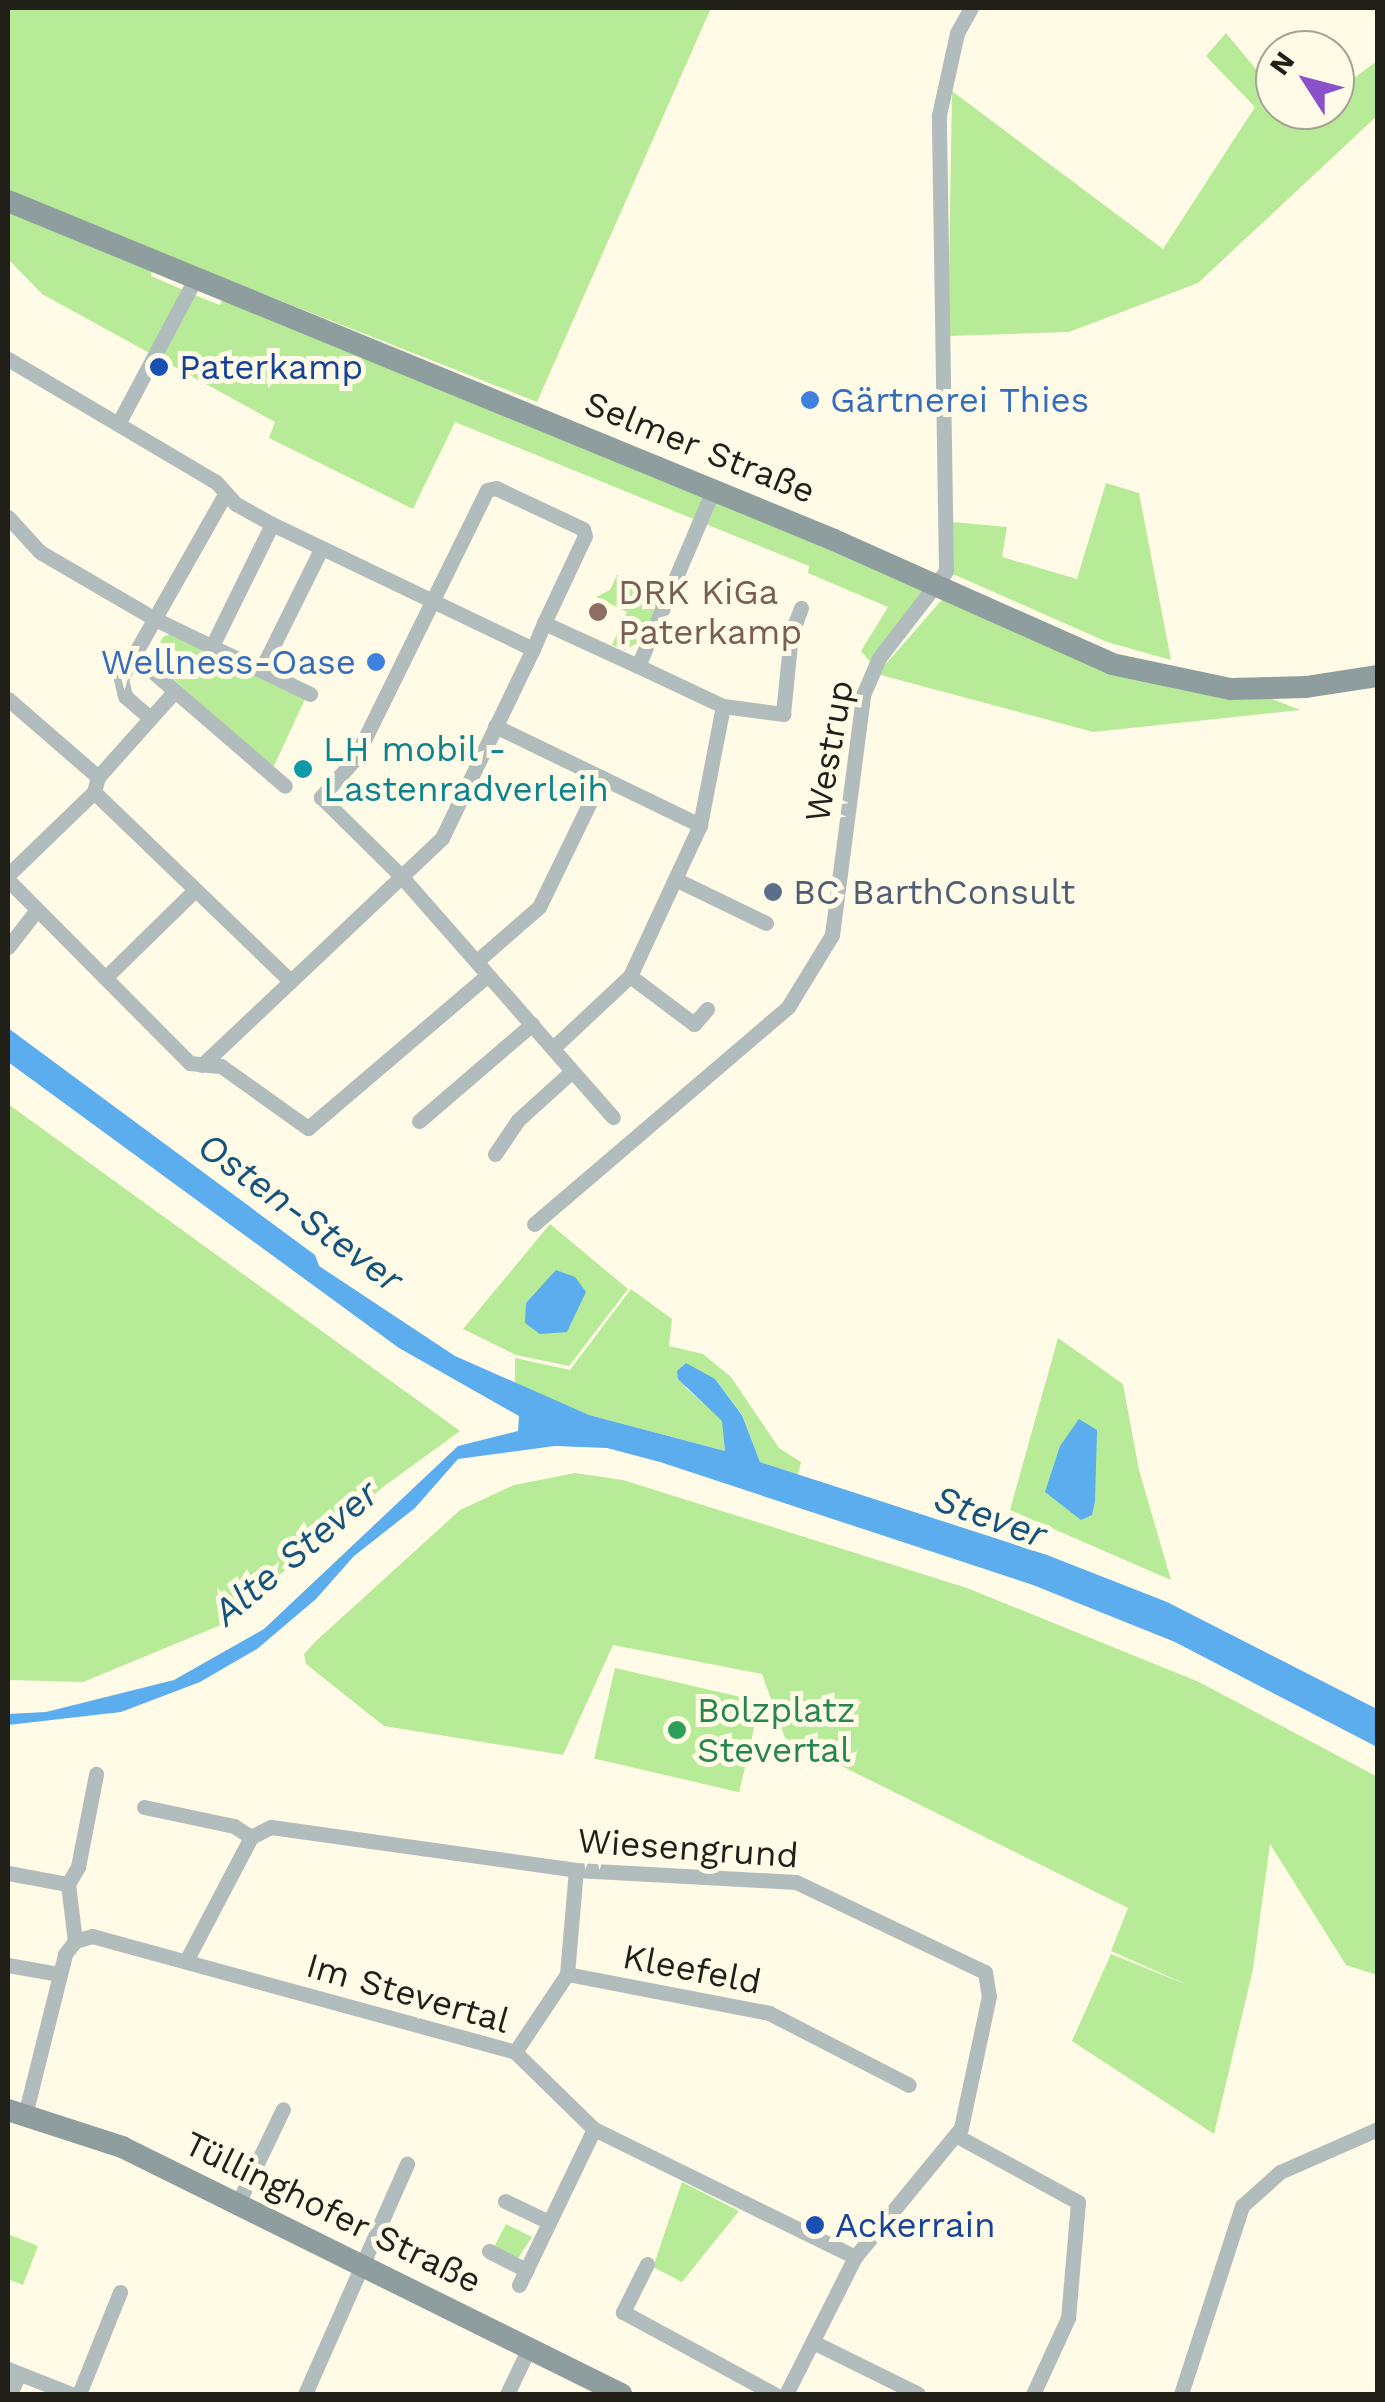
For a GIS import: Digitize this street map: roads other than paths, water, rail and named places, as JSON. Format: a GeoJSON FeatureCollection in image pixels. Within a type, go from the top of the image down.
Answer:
{"type":"FeatureCollection","features":[{"type":"Feature","properties":{"kind":"main road","name":"Selmer Straße"},"geometry":{"type":"LineString","coordinates":[[8,202],[939,584],[1084,654],[1172,681],[1266,690],[1378,676]]}},
{"type":"Feature","properties":{"kind":"main road","name":"Tüllinghofer Straße"},"geometry":{"type":"LineString","coordinates":[[16,2113],[110,2142],[620,2394]]}},
{"type":"Feature","properties":{"kind":"street"},"geometry":{"type":"LineString","coordinates":[[939,584],[946,554],[939,115],[953,45],[971,8]]}},
{"type":"Feature","properties":{"kind":"street"},"geometry":{"type":"LineString","coordinates":[[118,424],[195,278]]}},
{"type":"Feature","properties":{"kind":"street"},"geometry":{"type":"LineString","coordinates":[[8,359],[216,482],[225,494],[272,524],[533,648]]}},
{"type":"Feature","properties":{"kind":"street"},"geometry":{"type":"LineString","coordinates":[[202,1065],[288,979],[401,876],[442,838],[585,536],[582,529],[496,488],[488,490],[354,760],[321,797],[401,876],[613,1117]]}},
{"type":"Feature","properties":{"kind":"street"},"geometry":{"type":"LineString","coordinates":[[638,666],[713,490]]}},
{"type":"Feature","properties":{"kind":"street"},"geometry":{"type":"LineString","coordinates":[[150,718],[124,696],[121,678],[225,494]]}},
{"type":"Feature","properties":{"kind":"street"},"geometry":{"type":"LineString","coordinates":[[8,517],[40,552],[157,620],[310,694]]}},
{"type":"Feature","properties":{"kind":"street"},"geometry":{"type":"LineString","coordinates":[[212,646],[272,524]]}},
{"type":"Feature","properties":{"kind":"street"},"geometry":{"type":"LineString","coordinates":[[262,670],[322,548]]}},
{"type":"Feature","properties":{"kind":"street","name":"Westrup"},"geometry":{"type":"LineString","coordinates":[[534,1224],[788,1007],[816,970],[837,921],[848,770],[863,695],[880,658],[939,584]]}},
{"type":"Feature","properties":{"kind":"street"},"geometry":{"type":"LineString","coordinates":[[544,623],[723,706],[783,714],[791,634],[801,608]]}},
{"type":"Feature","properties":{"kind":"street"},"geometry":{"type":"LineString","coordinates":[[135,656],[285,786]]}},
{"type":"Feature","properties":{"kind":"street"},"geometry":{"type":"LineString","coordinates":[[175,691],[96,784],[8,877],[36,911],[190,1062],[221,1066],[308,1128],[488,975]]}},
{"type":"Feature","properties":{"kind":"street"},"geometry":{"type":"LineString","coordinates":[[8,699],[288,979]]}},
{"type":"Feature","properties":{"kind":"street"},"geometry":{"type":"LineString","coordinates":[[553,1048],[630,976],[700,825],[723,706]]}},
{"type":"Feature","properties":{"kind":"street"},"geometry":{"type":"LineString","coordinates":[[495,726],[700,825]]}},
{"type":"Feature","properties":{"kind":"street"},"geometry":{"type":"LineString","coordinates":[[477,961],[539,907],[602,777]]}},
{"type":"Feature","properties":{"kind":"street"},"geometry":{"type":"LineString","coordinates":[[675,879],[766,923]]}},
{"type":"Feature","properties":{"kind":"street"},"geometry":{"type":"LineString","coordinates":[[105,978],[196,890]]}},
{"type":"Feature","properties":{"kind":"street"},"geometry":{"type":"LineString","coordinates":[[8,948],[36,911]]}},
{"type":"Feature","properties":{"kind":"street"},"geometry":{"type":"LineString","coordinates":[[630,976],[694,1024],[707,1010]]}},
{"type":"Feature","properties":{"kind":"street"},"geometry":{"type":"LineString","coordinates":[[419,1120],[532,1024]]}},
{"type":"Feature","properties":{"kind":"street"},"geometry":{"type":"LineString","coordinates":[[496,1154],[518,1120],[572,1071]]}},
{"type":"Feature","properties":{"kind":"street"},"geometry":{"type":"LineString","coordinates":[[16,2113],[59,1974],[75,1941],[68,1884],[78,1867],[96,1774]]}},
{"type":"Feature","properties":{"kind":"street"},"geometry":{"type":"LineString","coordinates":[[144,1807],[234,1826],[251,1837],[186,1961]]}},
{"type":"Feature","properties":{"kind":"street","name":"Wiesengrund"},"geometry":{"type":"LineString","coordinates":[[251,1837],[271,1827],[576,1870],[796,1882],[985,1972],[989,1996],[957,2136],[855,2257],[786,2394]]}},
{"type":"Feature","properties":{"kind":"street","name":"Kleefeld"},"geometry":{"type":"LineString","coordinates":[[514,2052],[567,1974],[576,1870]]}},
{"type":"Feature","properties":{"kind":"street"},"geometry":{"type":"LineString","coordinates":[[8,1873],[68,1884]]}},
{"type":"Feature","properties":{"kind":"street","name":"Im Stevertal"},"geometry":{"type":"LineString","coordinates":[[75,1941],[92,1936],[514,2052],[594,2130],[855,2257]]}},
{"type":"Feature","properties":{"kind":"street"},"geometry":{"type":"LineString","coordinates":[[8,1966],[59,1974]]}},
{"type":"Feature","properties":{"kind":"street","name":"Kleefeld"},"geometry":{"type":"LineString","coordinates":[[567,1974],[769,2013],[910,2086]]}},
{"type":"Feature","properties":{"kind":"street"},"geometry":{"type":"LineString","coordinates":[[238,2203],[283,2109]]}},
{"type":"Feature","properties":{"kind":"street"},"geometry":{"type":"LineString","coordinates":[[1181,2394],[1242,2206],[1280,2172],[1378,2129]]}},
{"type":"Feature","properties":{"kind":"street"},"geometry":{"type":"LineString","coordinates":[[489,2252],[522,2278],[594,2130]]}},
{"type":"Feature","properties":{"kind":"street"},"geometry":{"type":"LineString","coordinates":[[957,2136],[1078,2202],[1068,2318],[1033,2394]]}},
{"type":"Feature","properties":{"kind":"street"},"geometry":{"type":"LineString","coordinates":[[305,2394],[358,2263],[407,2164]]}},
{"type":"Feature","properties":{"kind":"street"},"geometry":{"type":"LineString","coordinates":[[505,2200],[547,2222]]}},
{"type":"Feature","properties":{"kind":"street"},"geometry":{"type":"LineString","coordinates":[[647,2264],[623,2312],[774,2394]]}},
{"type":"Feature","properties":{"kind":"street"},"geometry":{"type":"LineString","coordinates":[[10,2394],[13,2372],[75,2394],[120,2292]]}},
{"type":"Feature","properties":{"kind":"street"},"geometry":{"type":"LineString","coordinates":[[812,2342],[918,2394]]}},
{"type":"Feature","properties":{"kind":"street"},"geometry":{"type":"LineString","coordinates":[[507,2394],[529,2348]]}},
{"type":"Feature","properties":{"kind":"water"},"geometry":{"type":"Polygon","coordinates":[[[8,1028],[315,1255],[319,1266],[455,1356],[589,1415],[725,1451],[722,1421],[678,1379],[677,1371],[686,1363],[715,1379],[742,1415],[760,1462],[1047,1555],[1167,1602],[1377,1709],[1377,1747],[1175,1642],[1033,1585],[660,1462],[607,1448],[555,1446],[458,1459],[415,1508],[354,1556],[316,1599],[257,1649],[200,1682],[121,1712],[8,1725],[8,1714],[46,1712],[174,1680],[264,1629],[458,1446],[518,1431],[519,1416],[399,1348],[8,1062],[8,1028]]]}},
{"type":"Feature","properties":{"kind":"water"},"geometry":{"type":"Polygon","coordinates":[[[556,1270],[575,1277],[586,1292],[567,1332],[540,1334],[525,1323],[526,1303],[556,1270]]]}},
{"type":"Feature","properties":{"kind":"water"},"geometry":{"type":"Polygon","coordinates":[[[1079,1419],[1097,1430],[1095,1501],[1092,1515],[1081,1520],[1045,1492],[1060,1446],[1079,1419]]]}},
{"type":"Feature","properties":{"kind":"place","name":"Paterkamp"},"geometry":{"type":"Point","coordinates":[159,367]}},
{"type":"Feature","properties":{"kind":"place","name":"Gärtnerei Thies"},"geometry":{"type":"Point","coordinates":[810,400]}},
{"type":"Feature","properties":{"kind":"place","name":"DRK KiGa Paterkamp"},"geometry":{"type":"Point","coordinates":[598,612]}},
{"type":"Feature","properties":{"kind":"place","name":"Wellness-Oase"},"geometry":{"type":"Point","coordinates":[376,662]}},
{"type":"Feature","properties":{"kind":"place","name":"LH mobil - Lastenradverleih"},"geometry":{"type":"Point","coordinates":[303,769]}},
{"type":"Feature","properties":{"kind":"place","name":"BC BarthConsult"},"geometry":{"type":"Point","coordinates":[773,892]}},
{"type":"Feature","properties":{"kind":"place","name":"Bolzplatz Stevertal"},"geometry":{"type":"Point","coordinates":[677,1730]}},
{"type":"Feature","properties":{"kind":"place","name":"Ackerrain"},"geometry":{"type":"Point","coordinates":[815,2225]}},
{"type":"Feature","properties":{"kind":"water label","name":"Osten-Stever"},"geometry":{"type":"Point","coordinates":[300,1213]}},
{"type":"Feature","properties":{"kind":"water label","name":"Stever"},"geometry":{"type":"Point","coordinates":[990,1517]}},
{"type":"Feature","properties":{"kind":"water label","name":"Alte Stever"},"geometry":{"type":"Point","coordinates":[296,1553]}}]}
